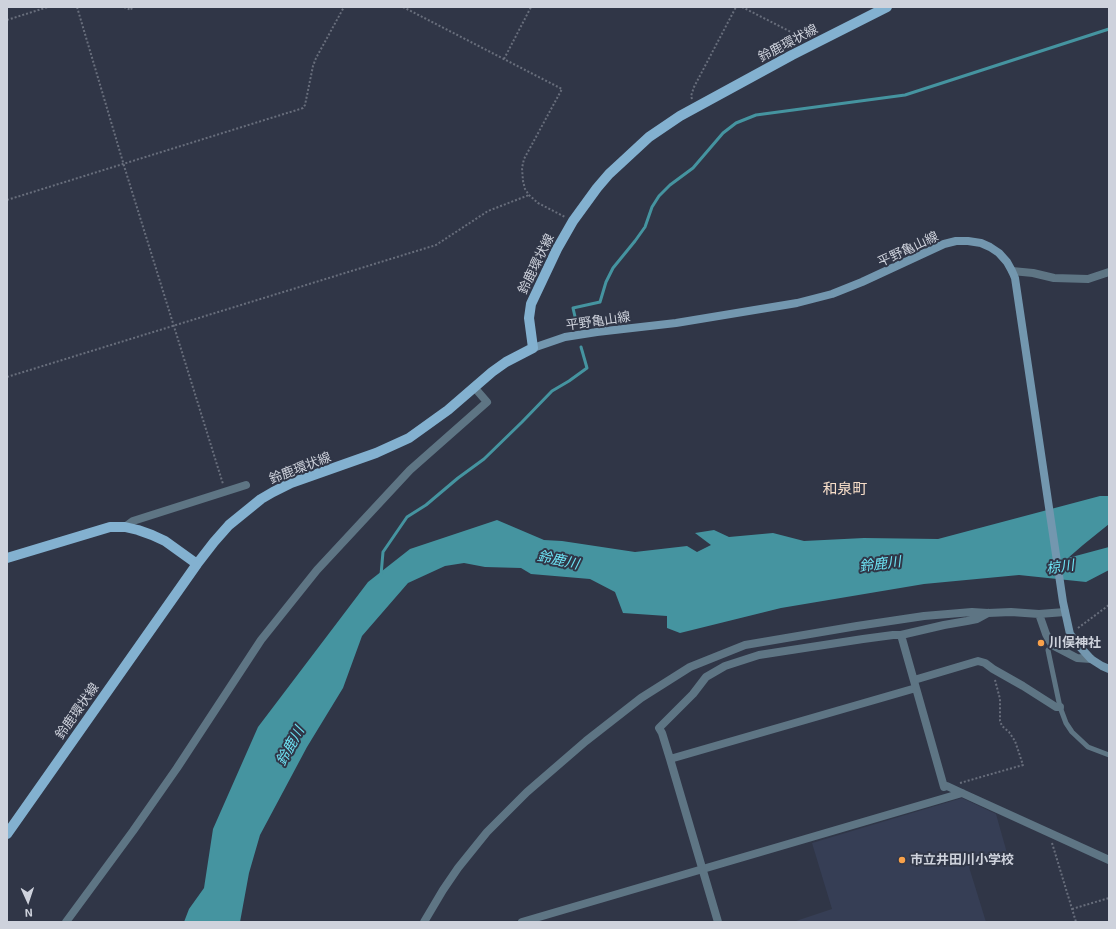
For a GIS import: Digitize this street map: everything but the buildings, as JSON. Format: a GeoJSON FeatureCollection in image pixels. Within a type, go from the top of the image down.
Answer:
{"type":"FeatureCollection","features":[{"type":"Feature","properties":{"kind":"main road","name":"鈴鹿環状線"},"geometry":{"type":"LineString","coordinates":[[7,834],[197,564],[229,526],[261,499],[291,483],[354,462],[404,440],[448,410],[492,372],[506,362],[532,348],[529,318],[531,304],[557,249],[573,221],[597,188],[635,149],[663,127],[697,107],[792,55],[887,7]]}},
{"type":"Feature","properties":{"kind":"main road","name":"平野亀山線"},"geometry":{"type":"LineString","coordinates":[[532,348],[565,337],[676,323],[797,303],[845,289],[879,275],[944,244],[956,241],[980,243],[990,247],[999,253],[1007,262],[1013,274],[1063,602],[1070,634],[1080,648],[1091,659],[1109,669]]}},
{"type":"Feature","properties":{"kind":"main road"},"geometry":{"type":"LineString","coordinates":[[7,558],[110,527],[125,527],[138,530],[165,541],[197,564]]}},
{"type":"Feature","properties":{"kind":"street"},"geometry":{"type":"LineString","coordinates":[[1013,274],[1033,273],[1054,278],[1088,279],[1109,272]]}},
{"type":"Feature","properties":{"kind":"street"},"geometry":{"type":"LineString","coordinates":[[66,922],[173,774],[261,640],[317,570],[410,470],[487,402],[474,387]]}},
{"type":"Feature","properties":{"kind":"street"},"geometry":{"type":"LineString","coordinates":[[125,527],[133,521],[246,485]]}},
{"type":"Feature","properties":{"kind":"street"},"geometry":{"type":"LineString","coordinates":[[424,922],[458,868],[487,832],[527,792],[586,740],[622,712],[690,667],[746,645],[924,616],[972,612],[1039,614],[1065,612]]}},
{"type":"Feature","properties":{"kind":"street"},"geometry":{"type":"LineString","coordinates":[[718,922],[662,733],[658,728],[693,694],[706,677],[725,666],[759,655],[901,635],[977,619],[988,613]]}},
{"type":"Feature","properties":{"kind":"street"},"geometry":{"type":"LineString","coordinates":[[1039,614],[1046,634],[1052,645],[1077,658],[1091,659]]}},
{"type":"Feature","properties":{"kind":"street"},"geometry":{"type":"LineString","coordinates":[[901,635],[944,787],[947,786],[1109,860]]}},
{"type":"Feature","properties":{"kind":"street"},"geometry":{"type":"LineString","coordinates":[[914,680],[978,661],[985,663],[1056,707],[1060,707]]}},
{"type":"Feature","properties":{"kind":"street"},"geometry":{"type":"LineString","coordinates":[[670,759],[916,688]]}},
{"type":"Feature","properties":{"kind":"street"},"geometry":{"type":"LineString","coordinates":[[522,922],[962,793]]}},
{"type":"Feature","properties":{"kind":"lane"},"geometry":{"type":"LineString","coordinates":[[1052,645],[1048,650],[1060,707],[1066,723],[1088,747],[1109,755]]}},
{"type":"Feature","properties":{"kind":"path"},"geometry":{"type":"LineString","coordinates":[[7,20],[48,7]]}},
{"type":"Feature","properties":{"kind":"path"},"geometry":{"type":"LineString","coordinates":[[77,7],[225,491]]}},
{"type":"Feature","properties":{"kind":"path"},"geometry":{"type":"LineString","coordinates":[[124,7],[131,10],[132,7]]}},
{"type":"Feature","properties":{"kind":"path"},"geometry":{"type":"LineString","coordinates":[[7,200],[303,108],[316,58],[344,7]]}},
{"type":"Feature","properties":{"kind":"path"},"geometry":{"type":"LineString","coordinates":[[403,7],[562,89],[524,159],[522,168],[523,181],[525,189],[529,195],[538,203],[573,221]]}},
{"type":"Feature","properties":{"kind":"path"},"geometry":{"type":"LineString","coordinates":[[504,59],[531,7]]}},
{"type":"Feature","properties":{"kind":"path"},"geometry":{"type":"LineString","coordinates":[[697,107],[691,96],[692,91],[736,7]]}},
{"type":"Feature","properties":{"kind":"path"},"geometry":{"type":"LineString","coordinates":[[742,7],[793,33]]}},
{"type":"Feature","properties":{"kind":"path"},"geometry":{"type":"LineString","coordinates":[[7,377],[436,245],[488,211],[529,195]]}},
{"type":"Feature","properties":{"kind":"path"},"geometry":{"type":"LineString","coordinates":[[1070,634],[1109,605]]}},
{"type":"Feature","properties":{"kind":"path"},"geometry":{"type":"LineString","coordinates":[[947,786],[1023,765],[1015,741],[1009,732],[1002,726],[1000,721],[1000,699],[993,669]]}},
{"type":"Feature","properties":{"kind":"path"},"geometry":{"type":"LineString","coordinates":[[1049,832],[1076,922]]}},
{"type":"Feature","properties":{"kind":"path"},"geometry":{"type":"LineString","coordinates":[[1072,909],[1109,898]]}},
{"type":"Feature","properties":{"kind":"shaded area","name":"市立井田川小学校"},"geometry":{"type":"Polygon","coordinates":[[[962,798],[996,814],[1007,853],[969,867],[986,922],[796,922],[832,909],[812,843],[962,798]]]}},
{"type":"Feature","properties":{"kind":"water"},"geometry":{"type":"Polygon","coordinates":[[[1100,496],[1109,496],[1109,524],[1068,558],[1109,547],[1109,570],[1086,582],[1019,575],[924,584],[781,608],[680,633],[667,628],[667,616],[623,613],[615,592],[590,579],[531,574],[521,568],[485,567],[464,563],[445,566],[408,583],[362,636],[343,688],[307,747],[260,835],[249,873],[240,922],[184,922],[189,909],[204,888],[213,829],[258,727],[368,582],[410,549],[497,520],[544,540],[562,541],[635,552],[687,546],[697,552],[711,545],[695,533],[714,530],[729,537],[773,533],[804,541],[864,538],[938,539],[1100,496]]]}},
{"type":"Feature","properties":{"kind":"waterway"},"geometry":{"type":"LineString","coordinates":[[576,321],[573,308],[600,302],[606,282],[613,268],[645,227],[652,207],[659,196],[670,185],[693,168],[723,133],[736,123],[756,115],[905,95],[1109,29]]}},
{"type":"Feature","properties":{"kind":"waterway"},"geometry":{"type":"LineString","coordinates":[[381,575],[383,552],[407,517],[426,505],[458,478],[484,459],[552,391],[587,368],[581,347]]}},
{"type":"Feature","properties":{"kind":"place","name":"川俣神社"},"geometry":{"type":"Point","coordinates":[1041,643]}},
{"type":"Feature","properties":{"kind":"place","name":"市立井田川小学校"},"geometry":{"type":"Point","coordinates":[902,860]}},
{"type":"Feature","properties":{"kind":"district","name":"和泉町"},"geometry":{"type":"Point","coordinates":[845,489]}},
{"type":"Feature","properties":{"kind":"water label","name":"鈴鹿川"},"geometry":{"type":"Point","coordinates":[558,560]}},
{"type":"Feature","properties":{"kind":"water label","name":"鈴鹿川"},"geometry":{"type":"Point","coordinates":[880,564]}},
{"type":"Feature","properties":{"kind":"water label","name":"椋川"},"geometry":{"type":"Point","coordinates":[1060,567]}},
{"type":"Feature","properties":{"kind":"water label","name":"鈴鹿川"},"geometry":{"type":"Point","coordinates":[290,746]}}]}
